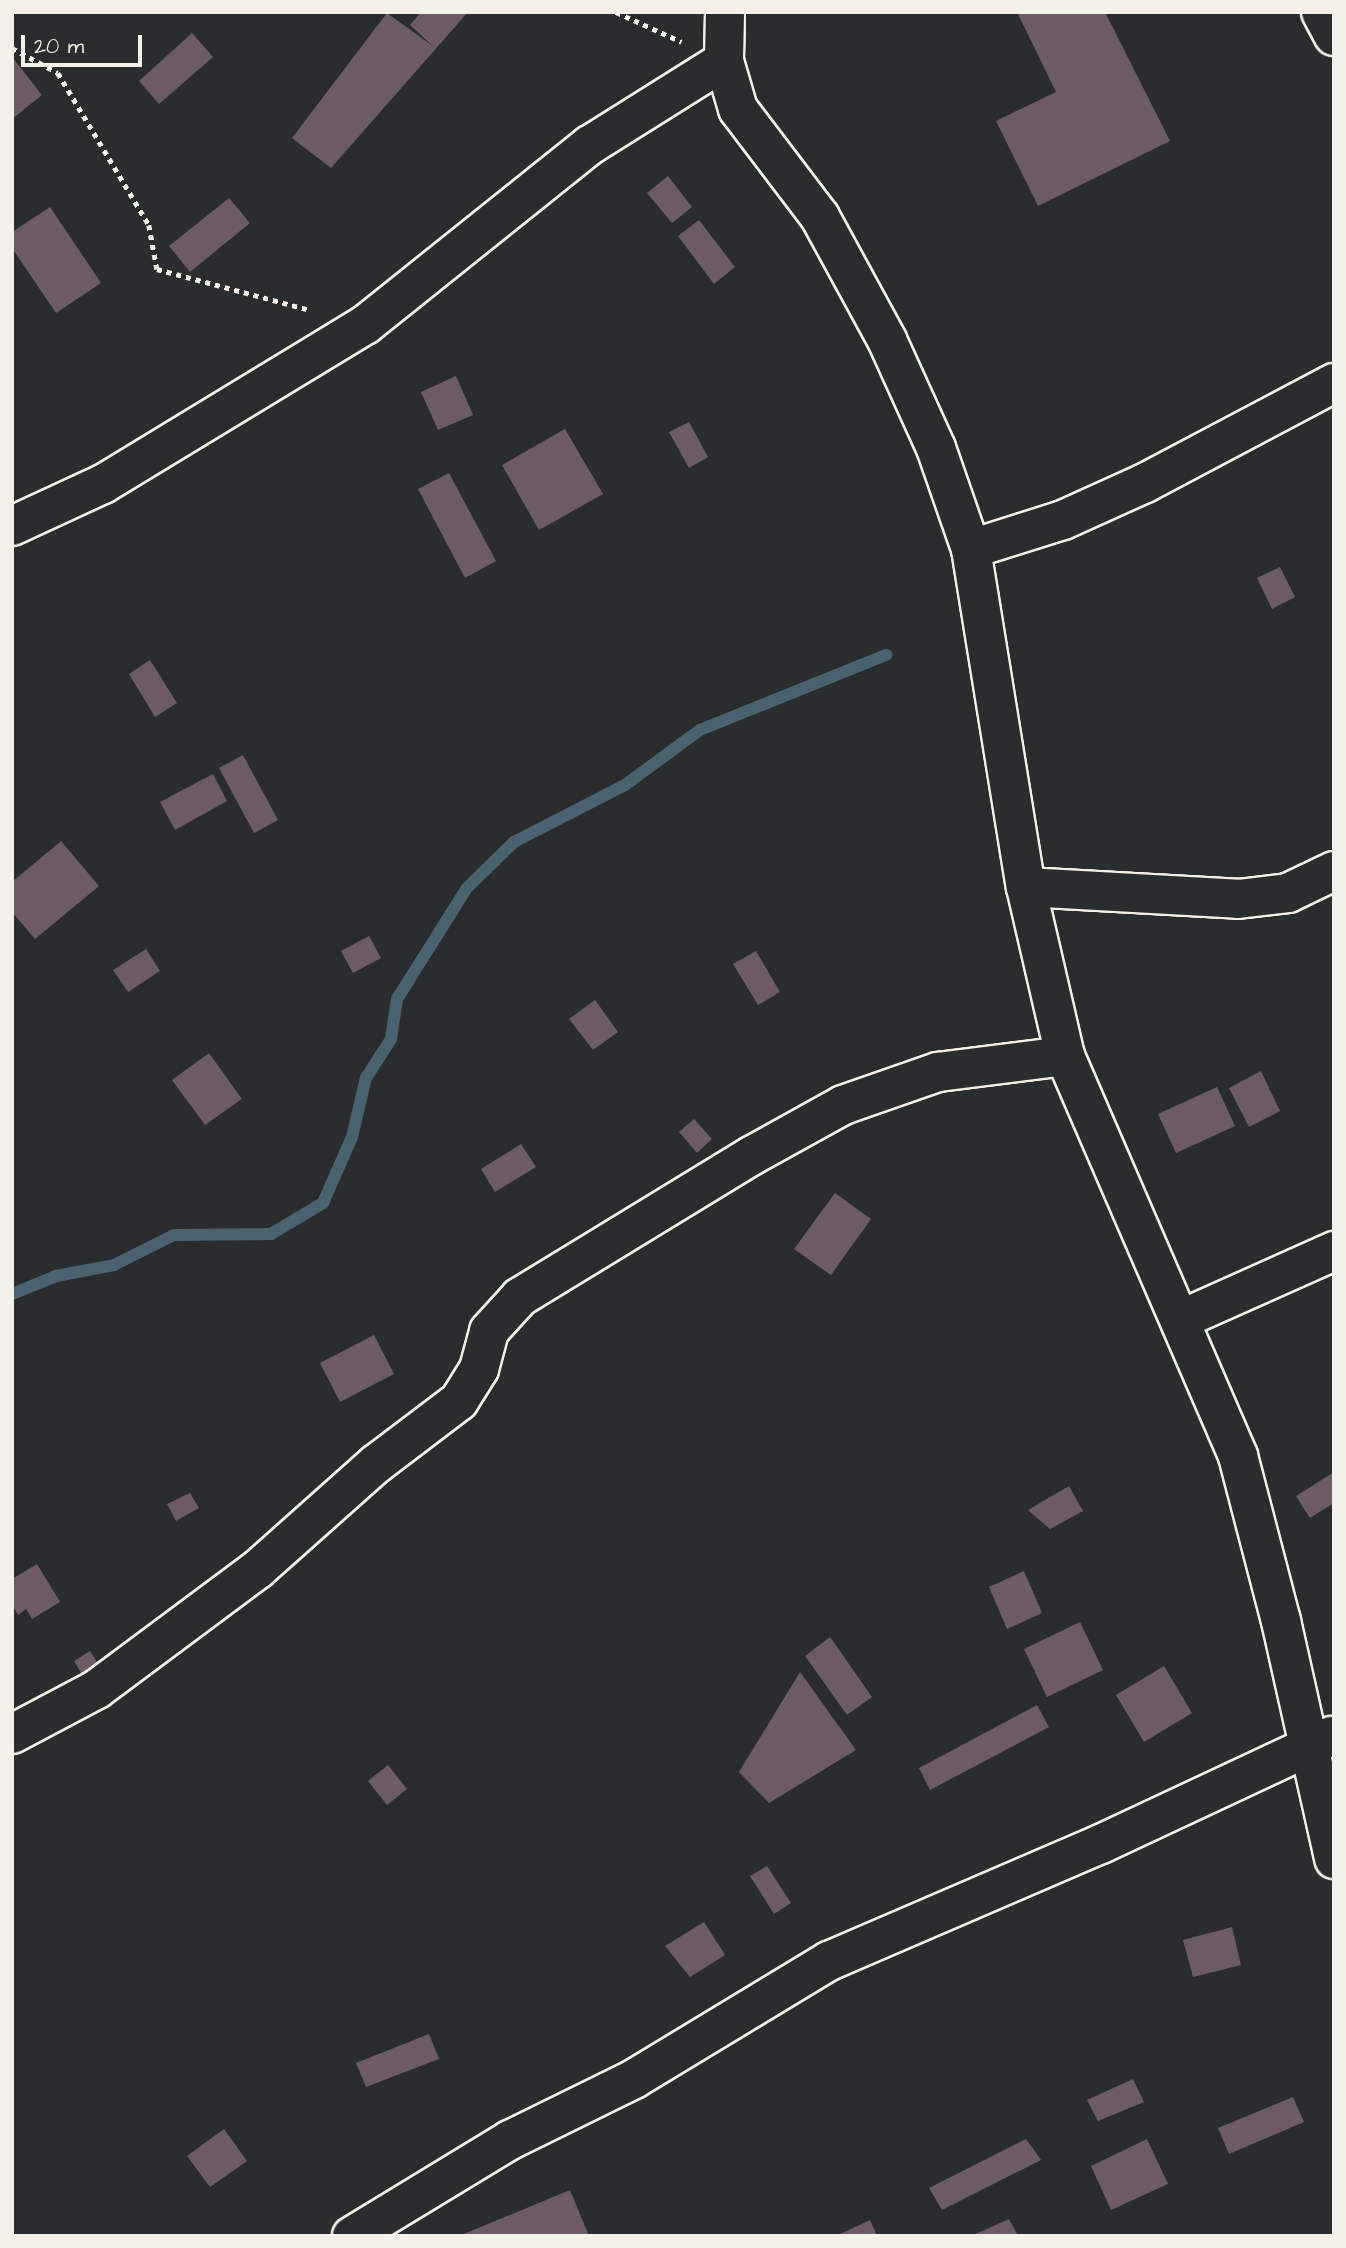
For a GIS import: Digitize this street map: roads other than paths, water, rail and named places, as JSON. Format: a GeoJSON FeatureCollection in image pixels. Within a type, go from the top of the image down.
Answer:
{"type":"FeatureCollection","features":[{"type":"Feature","properties":{"kind":"street"},"geometry":{"type":"LineString","coordinates":[[725,12],[724,61],[738,109],[820,217],[887,341],[936,449],[971,550],[1026,887],[1065,1056],[1182,1319],[1238,1456],[1322,1740],[1334,1858]]}},
{"type":"Feature","properties":{"kind":"street"},"geometry":{"type":"LineString","coordinates":[[1321,12],[1334,36]]}},
{"type":"Feature","properties":{"kind":"street"},"geometry":{"type":"LineString","coordinates":[[12,526],[103,484],[365,325],[590,145],[724,61]]}},
{"type":"Feature","properties":{"kind":"street"},"geometry":{"type":"LineString","coordinates":[[971,550],[1063,520],[1145,483],[1334,383]]}},
{"type":"Feature","properties":{"kind":"street"},"geometry":{"type":"LineString","coordinates":[[1026,887],[1238,899],[1288,893],[1334,871]]}},
{"type":"Feature","properties":{"kind":"street"},"geometry":{"type":"LineString","coordinates":[[12,1734],[96,1689],[258,1569],[376,1464],[459,1401],[479,1369],[489,1331],[520,1297],[751,1156],[843,1105],[937,1072],[1065,1056]]}},
{"type":"Feature","properties":{"kind":"street"},"geometry":{"type":"LineString","coordinates":[[1182,1319],[1334,1251]]}},
{"type":"Feature","properties":{"kind":"street"},"geometry":{"type":"LineString","coordinates":[[352,2236],[510,2140],[634,2079],[829,1961],[1101,1844],[1322,1740]]}},
{"type":"Feature","properties":{"kind":"waterway"},"geometry":{"type":"LineString","coordinates":[[12,1294],[56,1276],[114,1265],[174,1235],[271,1234],[323,1203],[352,1137],[366,1078],[391,1039],[397,999],[467,888],[514,842],[625,785],[700,730],[886,655]]}}]}
